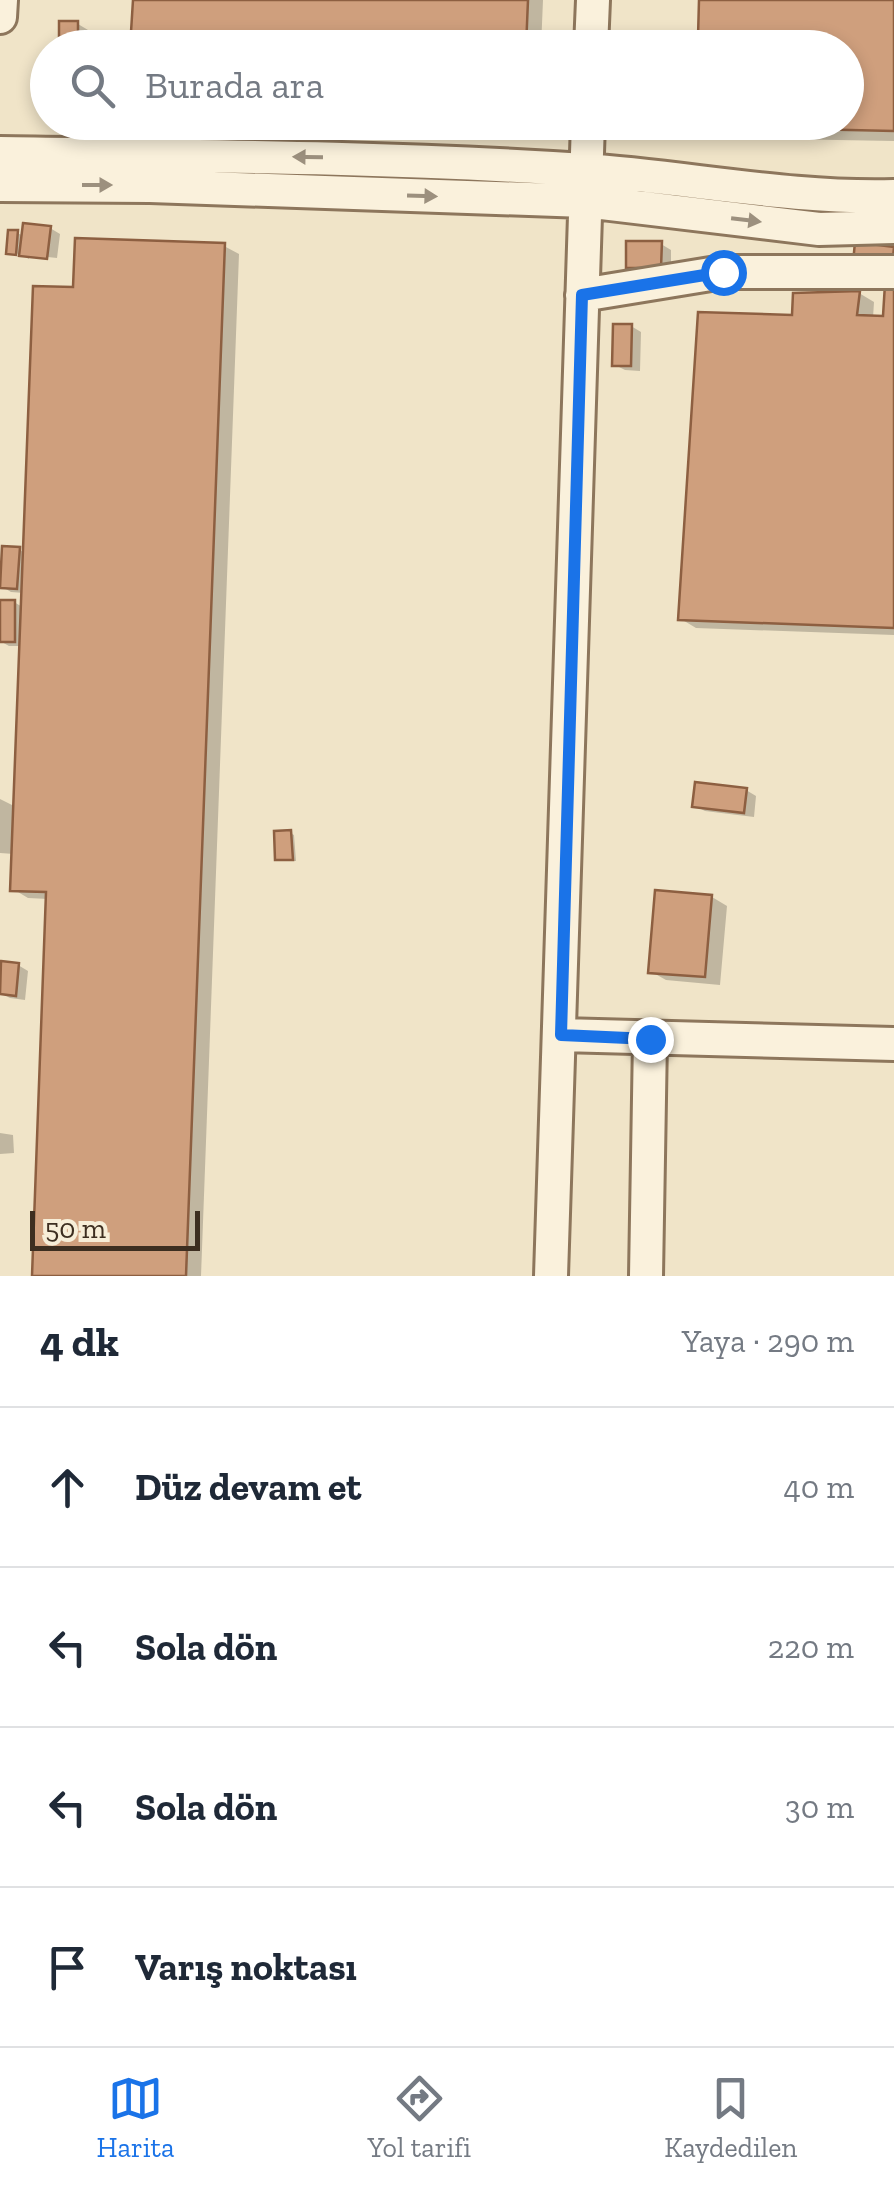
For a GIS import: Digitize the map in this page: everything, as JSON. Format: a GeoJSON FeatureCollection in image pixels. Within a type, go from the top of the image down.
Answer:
{"type":"FeatureCollection","features":[{"type":"Feature","properties":{"kind":"street"},"geometry":{"type":"LineString","coordinates":[[0,0],[0,16]]}},
{"type":"Feature","properties":{"kind":"street"},"geometry":{"type":"LineString","coordinates":[[592,30],[593,0]]}},
{"type":"Feature","properties":{"kind":"street"},"geometry":{"type":"LineString","coordinates":[[551,1276],[587,140]]}},
{"type":"Feature","properties":{"kind":"street"},"geometry":{"type":"LineString","coordinates":[[0,153],[327,158],[586,186],[819,228],[894,227]]}},
{"type":"Feature","properties":{"kind":"street"},"geometry":{"type":"LineString","coordinates":[[0,184],[586,186],[894,196]]}},
{"type":"Feature","properties":{"kind":"street"},"geometry":{"type":"LineString","coordinates":[[582,295],[723,272],[894,272]]}},
{"type":"Feature","properties":{"kind":"street"},"geometry":{"type":"LineString","coordinates":[[561,1035],[894,1044]]}},
{"type":"Feature","properties":{"kind":"street"},"geometry":{"type":"LineString","coordinates":[[646,1276],[650,1039]]}},
{"type":"Feature","properties":{"kind":"building"},"geometry":{"type":"Polygon","coordinates":[[[133,0],[528,0],[527,30],[131,30],[133,0]]]}},
{"type":"Feature","properties":{"kind":"building"},"geometry":{"type":"Polygon","coordinates":[[[699,0],[894,0],[894,131],[864,130],[864,30],[698,30],[699,0]]]}},
{"type":"Feature","properties":{"kind":"building"},"geometry":{"type":"Polygon","coordinates":[[[59,21],[78,21],[78,30],[59,30],[59,21]]]}},
{"type":"Feature","properties":{"kind":"building"},"geometry":{"type":"Polygon","coordinates":[[[23,223],[51,226],[47,259],[19,256],[23,223]]]}},
{"type":"Feature","properties":{"kind":"building"},"geometry":{"type":"Polygon","coordinates":[[[8,230],[18,230],[16,255],[6,254],[8,230]]]}},
{"type":"Feature","properties":{"kind":"building"},"geometry":{"type":"Polygon","coordinates":[[[75,238],[225,243],[186,1276],[32,1276],[46,892],[10,891],[33,286],[73,287],[75,238]]]}},
{"type":"Feature","properties":{"kind":"building"},"geometry":{"type":"Polygon","coordinates":[[[626,241],[662,241],[661,268],[626,268],[626,241]]]}},
{"type":"Feature","properties":{"kind":"building"},"geometry":{"type":"Polygon","coordinates":[[[855,242],[894,247],[892,268],[853,263],[855,242]]]}},
{"type":"Feature","properties":{"kind":"building"},"geometry":{"type":"Polygon","coordinates":[[[885,284],[894,285],[894,628],[678,620],[698,312],[792,315],[793,293],[860,291],[857,315],[883,316],[885,284]]]}},
{"type":"Feature","properties":{"kind":"building"},"geometry":{"type":"Polygon","coordinates":[[[613,324],[632,324],[631,366],[612,366],[613,324]]]}},
{"type":"Feature","properties":{"kind":"building"},"geometry":{"type":"Polygon","coordinates":[[[2,546],[20,547],[17,589],[0,588],[2,546]]]}},
{"type":"Feature","properties":{"kind":"building"},"geometry":{"type":"Polygon","coordinates":[[[0,600],[15,600],[15,642],[0,642],[0,600]]]}},
{"type":"Feature","properties":{"kind":"building"},"geometry":{"type":"Polygon","coordinates":[[[695,782],[747,788],[744,813],[692,807],[695,782]]]}},
{"type":"Feature","properties":{"kind":"building"},"geometry":{"type":"Polygon","coordinates":[[[291,830],[293,860],[275,860],[274,831],[291,830]]]}},
{"type":"Feature","properties":{"kind":"building"},"geometry":{"type":"Polygon","coordinates":[[[655,890],[712,895],[705,977],[648,973],[655,890]]]}},
{"type":"Feature","properties":{"kind":"building"},"geometry":{"type":"Polygon","coordinates":[[[1,961],[19,963],[16,996],[0,994],[1,961]]]}},
{"type":"Feature","properties":{"kind":"route"},"geometry":{"type":"LineString","coordinates":[[650,1039],[561,1035],[582,295],[723,272]]}}]}
